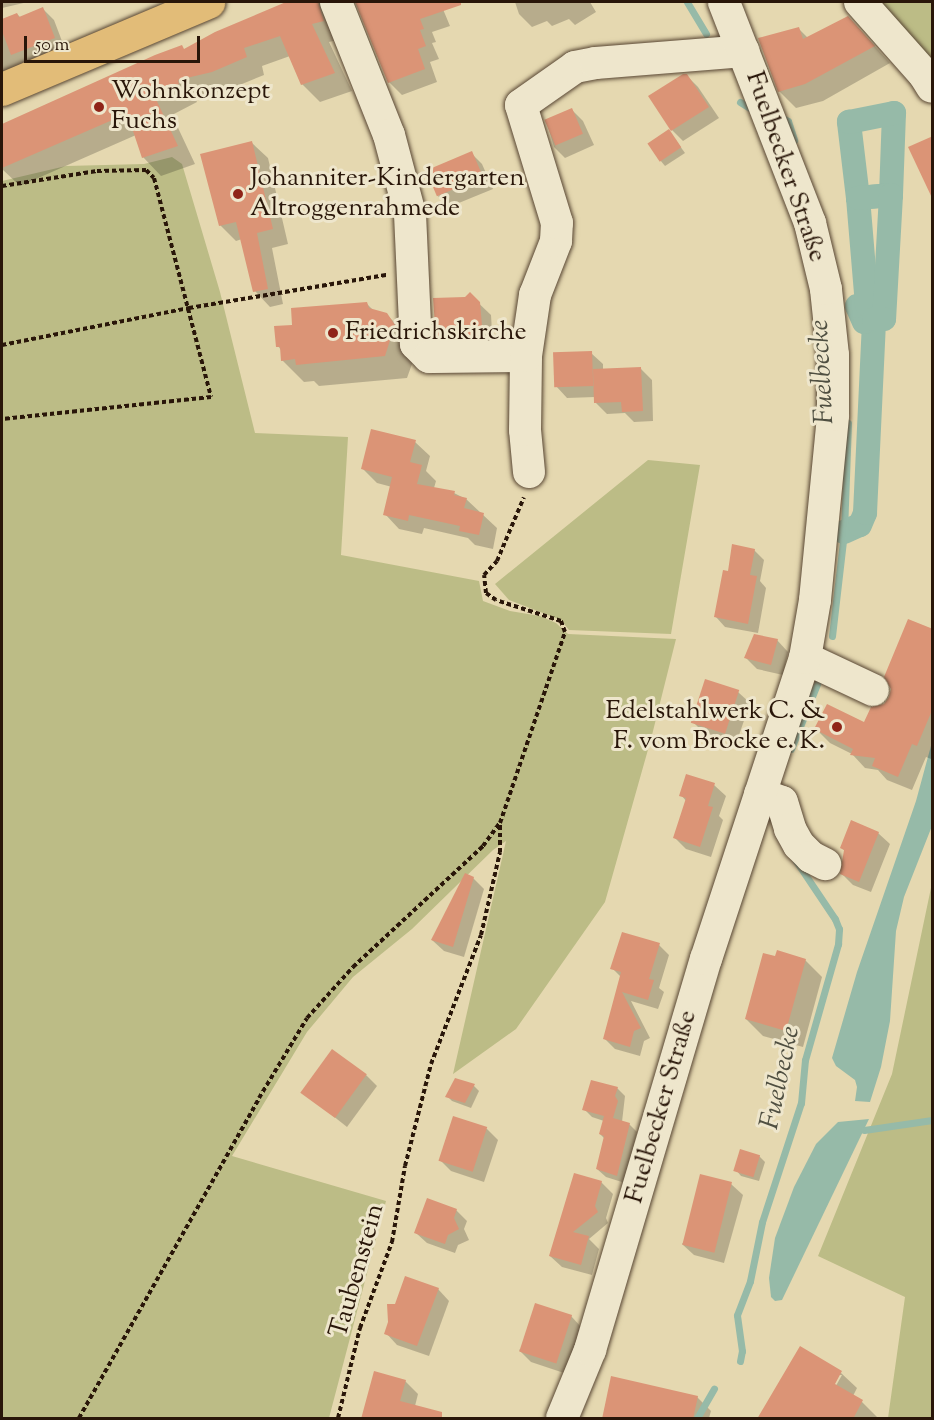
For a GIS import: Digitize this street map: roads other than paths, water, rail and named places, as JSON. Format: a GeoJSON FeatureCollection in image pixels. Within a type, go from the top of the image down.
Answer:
{"type":"FeatureCollection","features":[{"type":"Feature","properties":{"kind":"main road"},"geometry":{"type":"LineString","coordinates":[[2,89],[208,2]]}},
{"type":"Feature","properties":{"kind":"street"},"geometry":{"type":"LineString","coordinates":[[336,2],[390,135],[410,214],[416,344],[429,357],[526,356]]}},
{"type":"Feature","properties":{"kind":"street","name":"Fuelbecker Straße"},"geometry":{"type":"LineString","coordinates":[[562,1419],[590,1350],[706,959],[806,658],[815,600],[833,415],[834,355],[826,289],[810,223],[724,2]]}},
{"type":"Feature","properties":{"kind":"street"},"geometry":{"type":"LineString","coordinates":[[860,2],[933,87]]}},
{"type":"Feature","properties":{"kind":"street"},"geometry":{"type":"LineString","coordinates":[[529,472],[525,430],[526,356],[535,295],[556,241],[557,223],[521,105],[575,67],[596,63],[744,51]]}},
{"type":"Feature","properties":{"kind":"street"},"geometry":{"type":"LineString","coordinates":[[806,658],[873,690]]}},
{"type":"Feature","properties":{"kind":"street"},"geometry":{"type":"LineString","coordinates":[[760,794],[782,802],[790,829],[799,846],[811,857],[825,864]]}},
{"type":"Feature","properties":{"kind":"waterway","name":"Fuelbecke"},"geometry":{"type":"LineString","coordinates":[[687,2],[706,34]]}},
{"type":"Feature","properties":{"kind":"waterway","name":"Fuelbecke"},"geometry":{"type":"LineString","coordinates":[[740,102],[756,112]]}},
{"type":"Feature","properties":{"kind":"waterway"},"geometry":{"type":"LineString","coordinates":[[894,113],[891,195],[858,198],[849,122],[894,113]]}},
{"type":"Feature","properties":{"kind":"waterway","name":"Fuelbecke"},"geometry":{"type":"LineString","coordinates":[[781,117],[788,121],[794,140]]}},
{"type":"Feature","properties":{"kind":"waterway"},"geometry":{"type":"LineString","coordinates":[[844,532],[860,525],[865,513],[874,319],[864,322],[857,306],[867,305],[858,198],[891,195],[884,319],[874,319]]}},
{"type":"Feature","properties":{"kind":"waterway","name":"Fuelbecke"},"geometry":{"type":"LineString","coordinates":[[832,636],[844,532],[848,423]]}},
{"type":"Feature","properties":{"kind":"waterway","name":"Fuelbecke"},"geometry":{"type":"LineString","coordinates":[[791,749],[819,679]]}},
{"type":"Feature","properties":{"kind":"waterway","name":"Fuelbecke"},"geometry":{"type":"LineString","coordinates":[[740,1361],[742,1351],[737,1315],[750,1281],[762,1222],[801,1103],[805,1060],[838,944],[839,929],[835,919],[796,861]]}},
{"type":"Feature","properties":{"kind":"waterway"},"geometry":{"type":"LineString","coordinates":[[864,1130],[932,1120]]}},
{"type":"Feature","properties":{"kind":"waterway","name":"Fuelbecke"},"geometry":{"type":"LineString","coordinates":[[697,1418],[714,1389]]}},
{"type":"Feature","properties":{"kind":"place","name":"Wohnkonzept Fuchs"},"geometry":{"type":"Point","coordinates":[99,107]}},
{"type":"Feature","properties":{"kind":"place","name":"Johanniter-Kindergarten Altroggenrahmede"},"geometry":{"type":"Point","coordinates":[238,194]}},
{"type":"Feature","properties":{"kind":"place","name":"Friedrichskirche"},"geometry":{"type":"Point","coordinates":[333,333]}},
{"type":"Feature","properties":{"kind":"place","name":"Edelstahlwerk C. & F. vom Brocke e. K."},"geometry":{"type":"Point","coordinates":[837,727]}}]}
